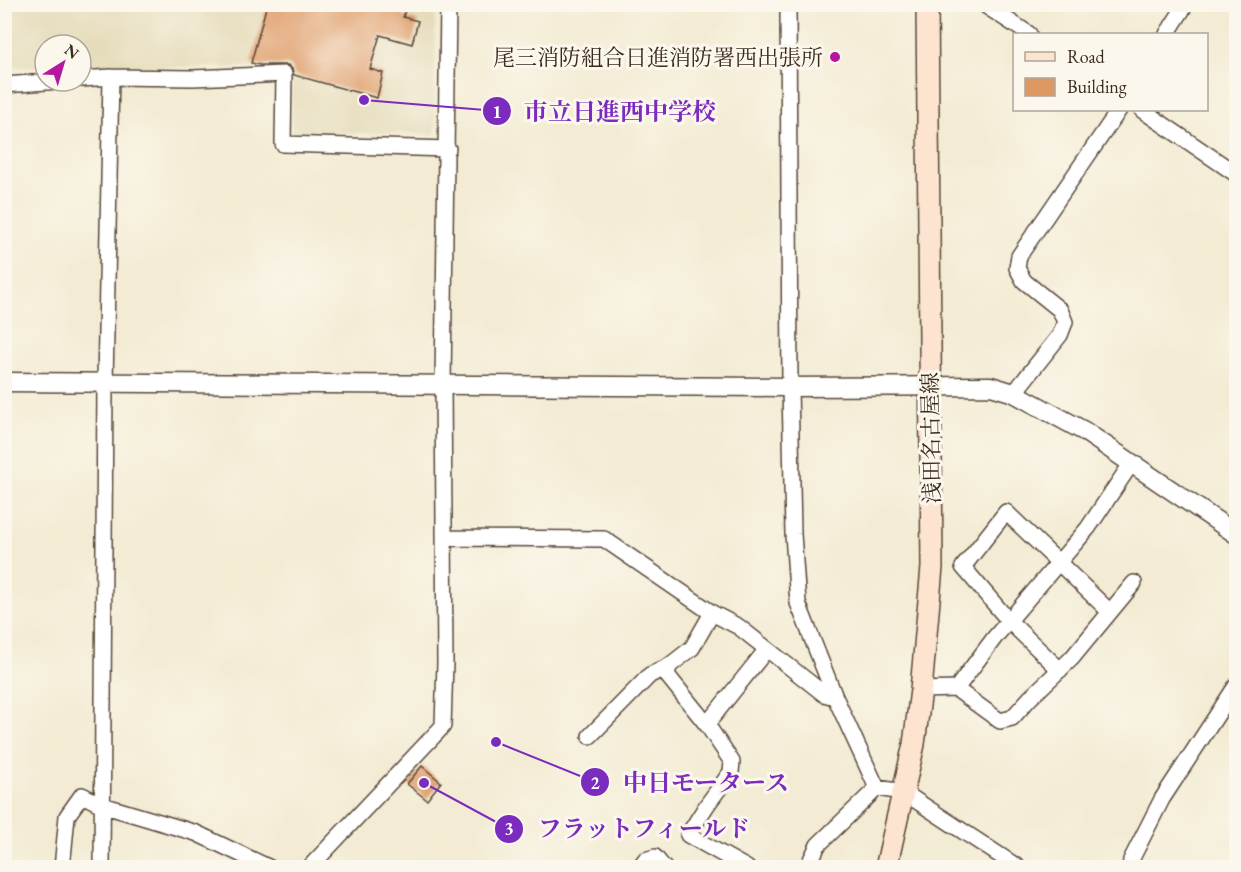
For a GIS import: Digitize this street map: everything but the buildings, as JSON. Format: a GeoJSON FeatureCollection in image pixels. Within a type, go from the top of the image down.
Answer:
{"type":"FeatureCollection","features":[{"type":"Feature","properties":{"kind":"main road","name":"浅田名古屋線"},"geometry":{"type":"LineString","coordinates":[[886,867],[914,744],[932,567],[927,4]]}},
{"type":"Feature","properties":{"kind":"street"},"geometry":{"type":"LineString","coordinates":[[309,867],[443,726],[446,663],[443,384],[448,149],[448,4]]}},
{"type":"Feature","properties":{"kind":"street"},"geometry":{"type":"LineString","coordinates":[[788,4],[790,387],[793,534],[798,603],[835,697],[877,788]]}},
{"type":"Feature","properties":{"kind":"street"},"geometry":{"type":"LineString","coordinates":[[1168,33],[1186,4]]}},
{"type":"Feature","properties":{"kind":"street"},"geometry":{"type":"LineString","coordinates":[[986,6],[1027,33]]}},
{"type":"Feature","properties":{"kind":"street"},"geometry":{"type":"LineString","coordinates":[[93,78],[193,78],[284,74],[283,144],[448,149]]}},
{"type":"Feature","properties":{"kind":"street"},"geometry":{"type":"LineString","coordinates":[[102,867],[105,384],[111,77]]}},
{"type":"Feature","properties":{"kind":"street"},"geometry":{"type":"LineString","coordinates":[[4,85],[33,83]]}},
{"type":"Feature","properties":{"kind":"street"},"geometry":{"type":"LineString","coordinates":[[1014,393],[1060,335],[1065,322],[1060,310],[1024,281],[1017,268],[1019,256],[1118,111]]}},
{"type":"Feature","properties":{"kind":"street"},"geometry":{"type":"LineString","coordinates":[[1143,111],[1236,174]]}},
{"type":"Feature","properties":{"kind":"street"},"geometry":{"type":"LineString","coordinates":[[4,382],[790,387],[991,386],[1014,393],[1084,430],[1236,534]]}},
{"type":"Feature","properties":{"kind":"street"},"geometry":{"type":"LineString","coordinates":[[956,689],[1009,621],[1088,528],[1131,464]]}},
{"type":"Feature","properties":{"kind":"street"},"geometry":{"type":"LineString","coordinates":[[1060,670],[1009,621],[963,567],[1006,513],[1110,612]]}},
{"type":"Feature","properties":{"kind":"street"},"geometry":{"type":"LineString","coordinates":[[445,538],[604,539],[712,613],[739,627],[824,694],[835,697]]}},
{"type":"Feature","properties":{"kind":"street"},"geometry":{"type":"LineString","coordinates":[[921,690],[956,689],[1000,721],[1012,718],[1072,658],[1134,583]]}},
{"type":"Feature","properties":{"kind":"street"},"geometry":{"type":"LineString","coordinates":[[590,736],[650,675],[669,666],[692,648],[712,613]]}},
{"type":"Feature","properties":{"kind":"street"},"geometry":{"type":"LineString","coordinates":[[707,724],[767,649]]}},
{"type":"Feature","properties":{"kind":"street"},"geometry":{"type":"LineString","coordinates":[[669,666],[667,675],[707,724],[732,762],[731,772],[688,835],[747,867]]}},
{"type":"Feature","properties":{"kind":"street"},"geometry":{"type":"LineString","coordinates":[[1130,867],[1131,860],[1162,799],[1236,686]]}},
{"type":"Feature","properties":{"kind":"street"},"geometry":{"type":"LineString","coordinates":[[877,788],[903,792],[1019,867]]}},
{"type":"Feature","properties":{"kind":"street"},"geometry":{"type":"LineString","coordinates":[[807,867],[818,845],[877,788]]}},
{"type":"Feature","properties":{"kind":"street"},"geometry":{"type":"LineString","coordinates":[[62,867],[67,816],[82,795],[102,805],[196,833],[270,867]]}},
{"type":"Feature","properties":{"kind":"street"},"geometry":{"type":"LineString","coordinates":[[639,867],[645,860],[655,857],[664,867]]}},
{"type":"Feature","properties":{"kind":"shaded area"},"geometry":{"type":"Polygon","coordinates":[[[4,5],[435,5],[435,134],[292,132],[292,67],[93,67],[93,33],[33,33],[33,67],[5,67],[4,5]]]}},
{"type":"Feature","properties":{"kind":"place","name":"尾三消防組合日進消防署西出張所"},"geometry":{"type":"Point","coordinates":[835,57]}},
{"type":"Feature","properties":{"kind":"place","name":"市立日進西中学校"},"geometry":{"type":"Point","coordinates":[364,100]}},
{"type":"Feature","properties":{"kind":"place","name":"中日モータース"},"geometry":{"type":"Point","coordinates":[496,742]}},
{"type":"Feature","properties":{"kind":"place","name":"フラットフィールド"},"geometry":{"type":"Point","coordinates":[424,783]}}]}
